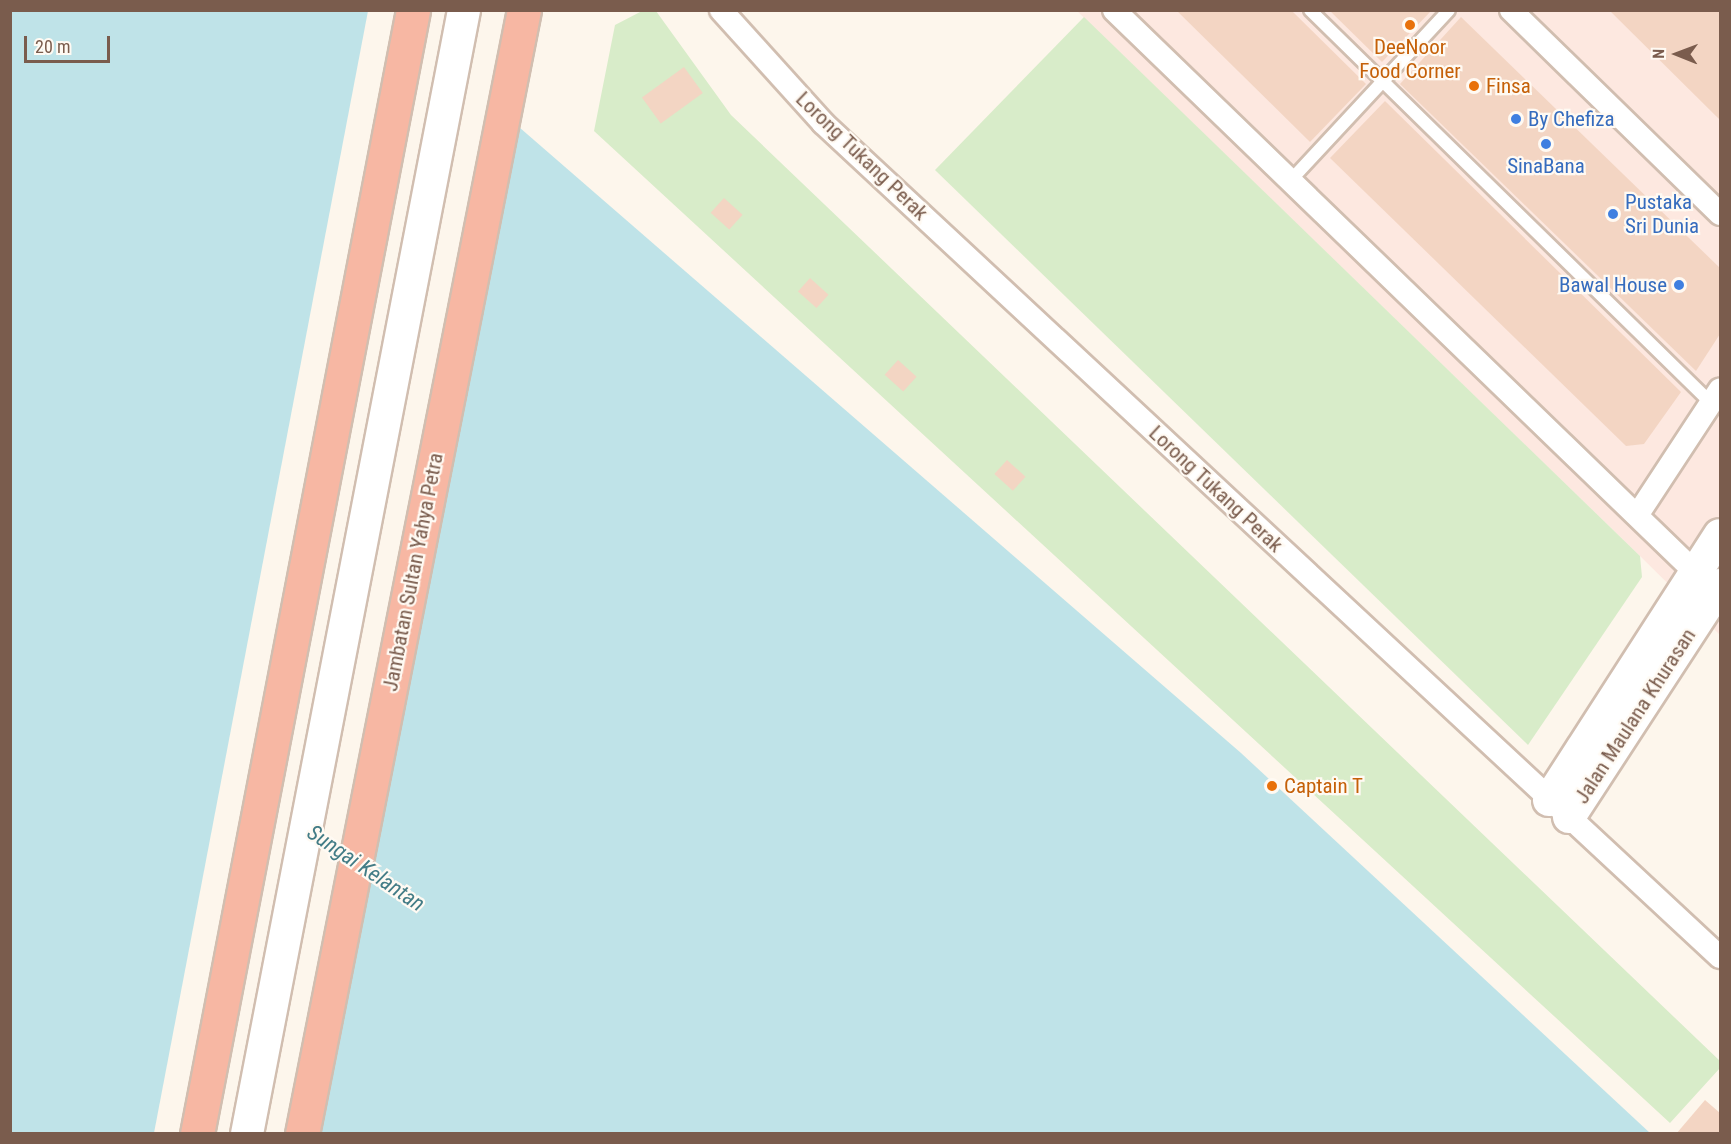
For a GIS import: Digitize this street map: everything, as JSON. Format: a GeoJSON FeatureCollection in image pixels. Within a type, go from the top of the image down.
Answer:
{"type":"FeatureCollection","features":[{"type":"Feature","properties":{"kind":"highway"},"geometry":{"type":"LineString","coordinates":[[197,1134],[413,10]]}},
{"type":"Feature","properties":{"kind":"highway","name":"Jambatan Sultan Yahya Petra"},"geometry":{"type":"LineString","coordinates":[[302,1134],[524,10]]}},
{"type":"Feature","properties":{"kind":"main road"},"geometry":{"type":"LineString","coordinates":[[247,1134],[464,10]]}},
{"type":"Feature","properties":{"kind":"main road","name":"Jalan Maulana Khurasan"},"geometry":{"type":"LineString","coordinates":[[1559,808],[1715,570]]}},
{"type":"Feature","properties":{"kind":"street","name":"Lorong Tukang Perak"},"geometry":{"type":"LineString","coordinates":[[722,10],[823,123],[1720,957]]}},
{"type":"Feature","properties":{"kind":"street"},"geometry":{"type":"LineString","coordinates":[[1114,10],[1664,539],[1715,570]]}},
{"type":"Feature","properties":{"kind":"street"},"geometry":{"type":"LineString","coordinates":[[1511,10],[1720,214]]}},
{"type":"Feature","properties":{"kind":"street"},"geometry":{"type":"LineString","coordinates":[[1638,514],[1716,396]]}},
{"type":"Feature","properties":{"kind":"lane"},"geometry":{"type":"LineString","coordinates":[[1310,10],[1382,82],[1716,396]]}},
{"type":"Feature","properties":{"kind":"lane"},"geometry":{"type":"LineString","coordinates":[[1291,180],[1449,10]]}},
{"type":"Feature","properties":{"kind":"shaded area"},"geometry":{"type":"Polygon","coordinates":[[[1077,11],[1720,11],[1720,635],[1640,556],[1077,11]]]}},
{"type":"Feature","properties":{"kind":"green space"},"geometry":{"type":"Polygon","coordinates":[[[642,11],[656,11],[731,115],[1720,1061],[1720,1068],[1670,1123],[594,131],[615,25],[642,11]]]}},
{"type":"Feature","properties":{"kind":"green space"},"geometry":{"type":"Polygon","coordinates":[[[1084,17],[1640,556],[1642,577],[1528,745],[935,170],[1084,17]]]}},
{"type":"Feature","properties":{"kind":"water","name":"Sungai Kelantan"},"geometry":{"type":"Polygon","coordinates":[[[10,11],[385,11],[1241,753],[1650,1133],[11,1133],[10,11]]]}},
{"type":"Feature","properties":{"kind":"pier"},"geometry":{"type":"Polygon","coordinates":[[[390,10],[518,121],[313,1134],[154,1133],[368,11],[390,10]]]}},
{"type":"Feature","properties":{"kind":"building"},"geometry":{"type":"Polygon","coordinates":[[[1176,10],[1291,10],[1366,84],[1310,142],[1176,10]]]}},
{"type":"Feature","properties":{"kind":"building"},"geometry":{"type":"Polygon","coordinates":[[[1329,10],[1432,10],[1382,62],[1329,10]]]}},
{"type":"Feature","properties":{"kind":"building"},"geometry":{"type":"Polygon","coordinates":[[[1609,10],[1720,10],[1720,120],[1609,10]]]}},
{"type":"Feature","properties":{"kind":"building"},"geometry":{"type":"Polygon","coordinates":[[[1461,17],[1720,268],[1720,334],[1696,371],[1400,84],[1461,17]]]}},
{"type":"Feature","properties":{"kind":"building"},"geometry":{"type":"Polygon","coordinates":[[[684,67],[703,93],[661,123],[642,98],[684,67]]]}},
{"type":"Feature","properties":{"kind":"building"},"geometry":{"type":"Polygon","coordinates":[[[1385,101],[1681,392],[1644,444],[1626,446],[1330,158],[1385,101]]]}},
{"type":"Feature","properties":{"kind":"building"},"geometry":{"type":"Polygon","coordinates":[[[724,198],[743,215],[729,230],[711,213],[724,198]]]}},
{"type":"Feature","properties":{"kind":"building"},"geometry":{"type":"Polygon","coordinates":[[[810,278],[829,295],[817,308],[798,291],[810,278]]]}},
{"type":"Feature","properties":{"kind":"building"},"geometry":{"type":"Polygon","coordinates":[[[898,360],[917,377],[903,392],[885,375],[898,360]]]}},
{"type":"Feature","properties":{"kind":"building"},"geometry":{"type":"Polygon","coordinates":[[[1007,460],[1026,477],[1013,491],[994,474],[1007,460]]]}},
{"type":"Feature","properties":{"kind":"building"},"geometry":{"type":"Polygon","coordinates":[[[1705,1100],[1720,1113],[1720,1134],[1676,1134],[1705,1100]]]}},
{"type":"Feature","properties":{"kind":"place","name":"DeeNoor Food Corner"},"geometry":{"type":"Point","coordinates":[1410,25]}},
{"type":"Feature","properties":{"kind":"place","name":"Finsa"},"geometry":{"type":"Point","coordinates":[1474,86]}},
{"type":"Feature","properties":{"kind":"place","name":"By Chefiza"},"geometry":{"type":"Point","coordinates":[1516,119]}},
{"type":"Feature","properties":{"kind":"place","name":"SinaBana"},"geometry":{"type":"Point","coordinates":[1546,144]}},
{"type":"Feature","properties":{"kind":"place","name":"Pustaka Sri Dunia"},"geometry":{"type":"Point","coordinates":[1613,214]}},
{"type":"Feature","properties":{"kind":"place","name":"Bawal House"},"geometry":{"type":"Point","coordinates":[1679,285]}},
{"type":"Feature","properties":{"kind":"place","name":"Captain T"},"geometry":{"type":"Point","coordinates":[1272,786]}}]}
